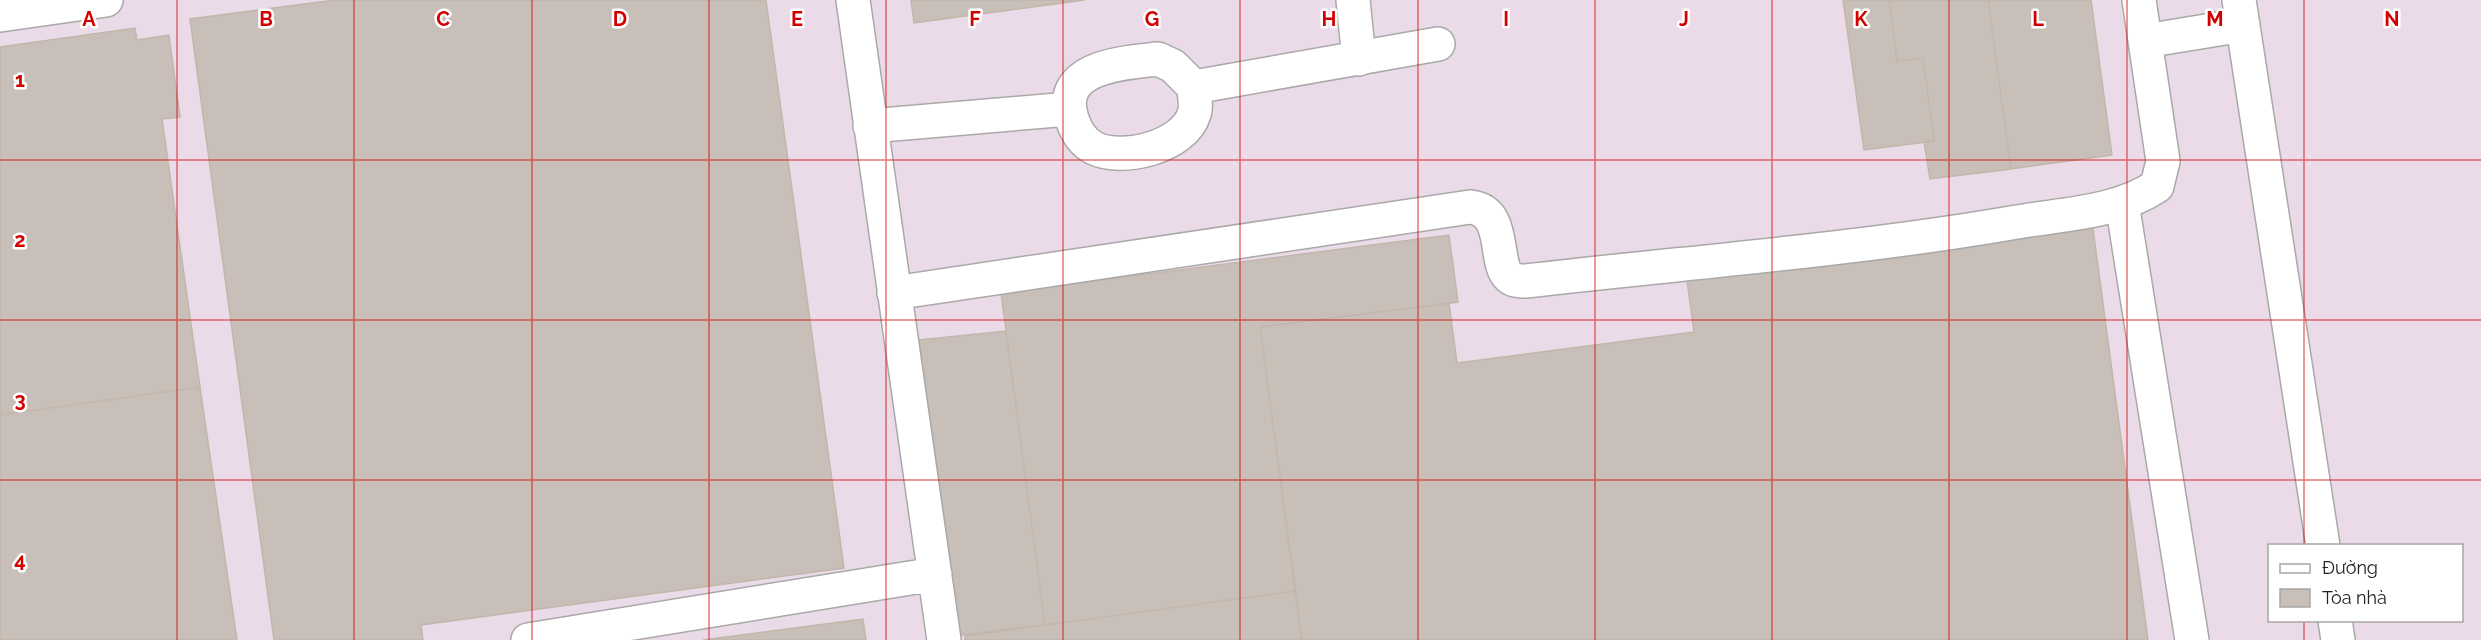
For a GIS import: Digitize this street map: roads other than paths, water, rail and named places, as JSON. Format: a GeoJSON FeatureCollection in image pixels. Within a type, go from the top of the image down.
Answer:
{"type":"FeatureCollection","features":[{"type":"Feature","properties":{"kind":"street"},"geometry":{"type":"LineString","coordinates":[[0,15],[106,0]]}},
{"type":"Feature","properties":{"kind":"street"},"geometry":{"type":"LineString","coordinates":[[853,0],[944,640]]}},
{"type":"Feature","properties":{"kind":"street"},"geometry":{"type":"LineString","coordinates":[[1353,0],[1359,59]]}},
{"type":"Feature","properties":{"kind":"street"},"geometry":{"type":"LineString","coordinates":[[894,293],[1470,207],[1480,208],[1488,214],[1495,230],[1506,274],[1512,279],[1526,281],[1937,236],[2122,203],[2140,198],[2157,186],[2163,161],[2139,0]]}},
{"type":"Feature","properties":{"kind":"street"},"geometry":{"type":"LineString","coordinates":[[2145,41],[2241,12],[2323,544]]}},
{"type":"Feature","properties":{"kind":"street"},"geometry":{"type":"LineString","coordinates":[[1194,87],[1438,44]]}},
{"type":"Feature","properties":{"kind":"street"},"geometry":{"type":"LineString","coordinates":[[1158,59],[1173,66],[1194,87],[1195,113],[1189,125],[1180,136],[1163,146],[1119,153],[1094,148],[1077,134],[1069,109],[1071,95],[1079,80],[1095,69],[1128,63],[1158,59]]}},
{"type":"Feature","properties":{"kind":"street"},"geometry":{"type":"LineString","coordinates":[[870,126],[1069,109]]}},
{"type":"Feature","properties":{"kind":"street"},"geometry":{"type":"LineString","coordinates":[[2122,203],[2192,640]]}},
{"type":"Feature","properties":{"kind":"street"},"geometry":{"type":"LineString","coordinates":[[528,640],[934,574]]}},
{"type":"Feature","properties":{"kind":"street"},"geometry":{"type":"LineString","coordinates":[[2335,622],[2338,640]]}}]}
